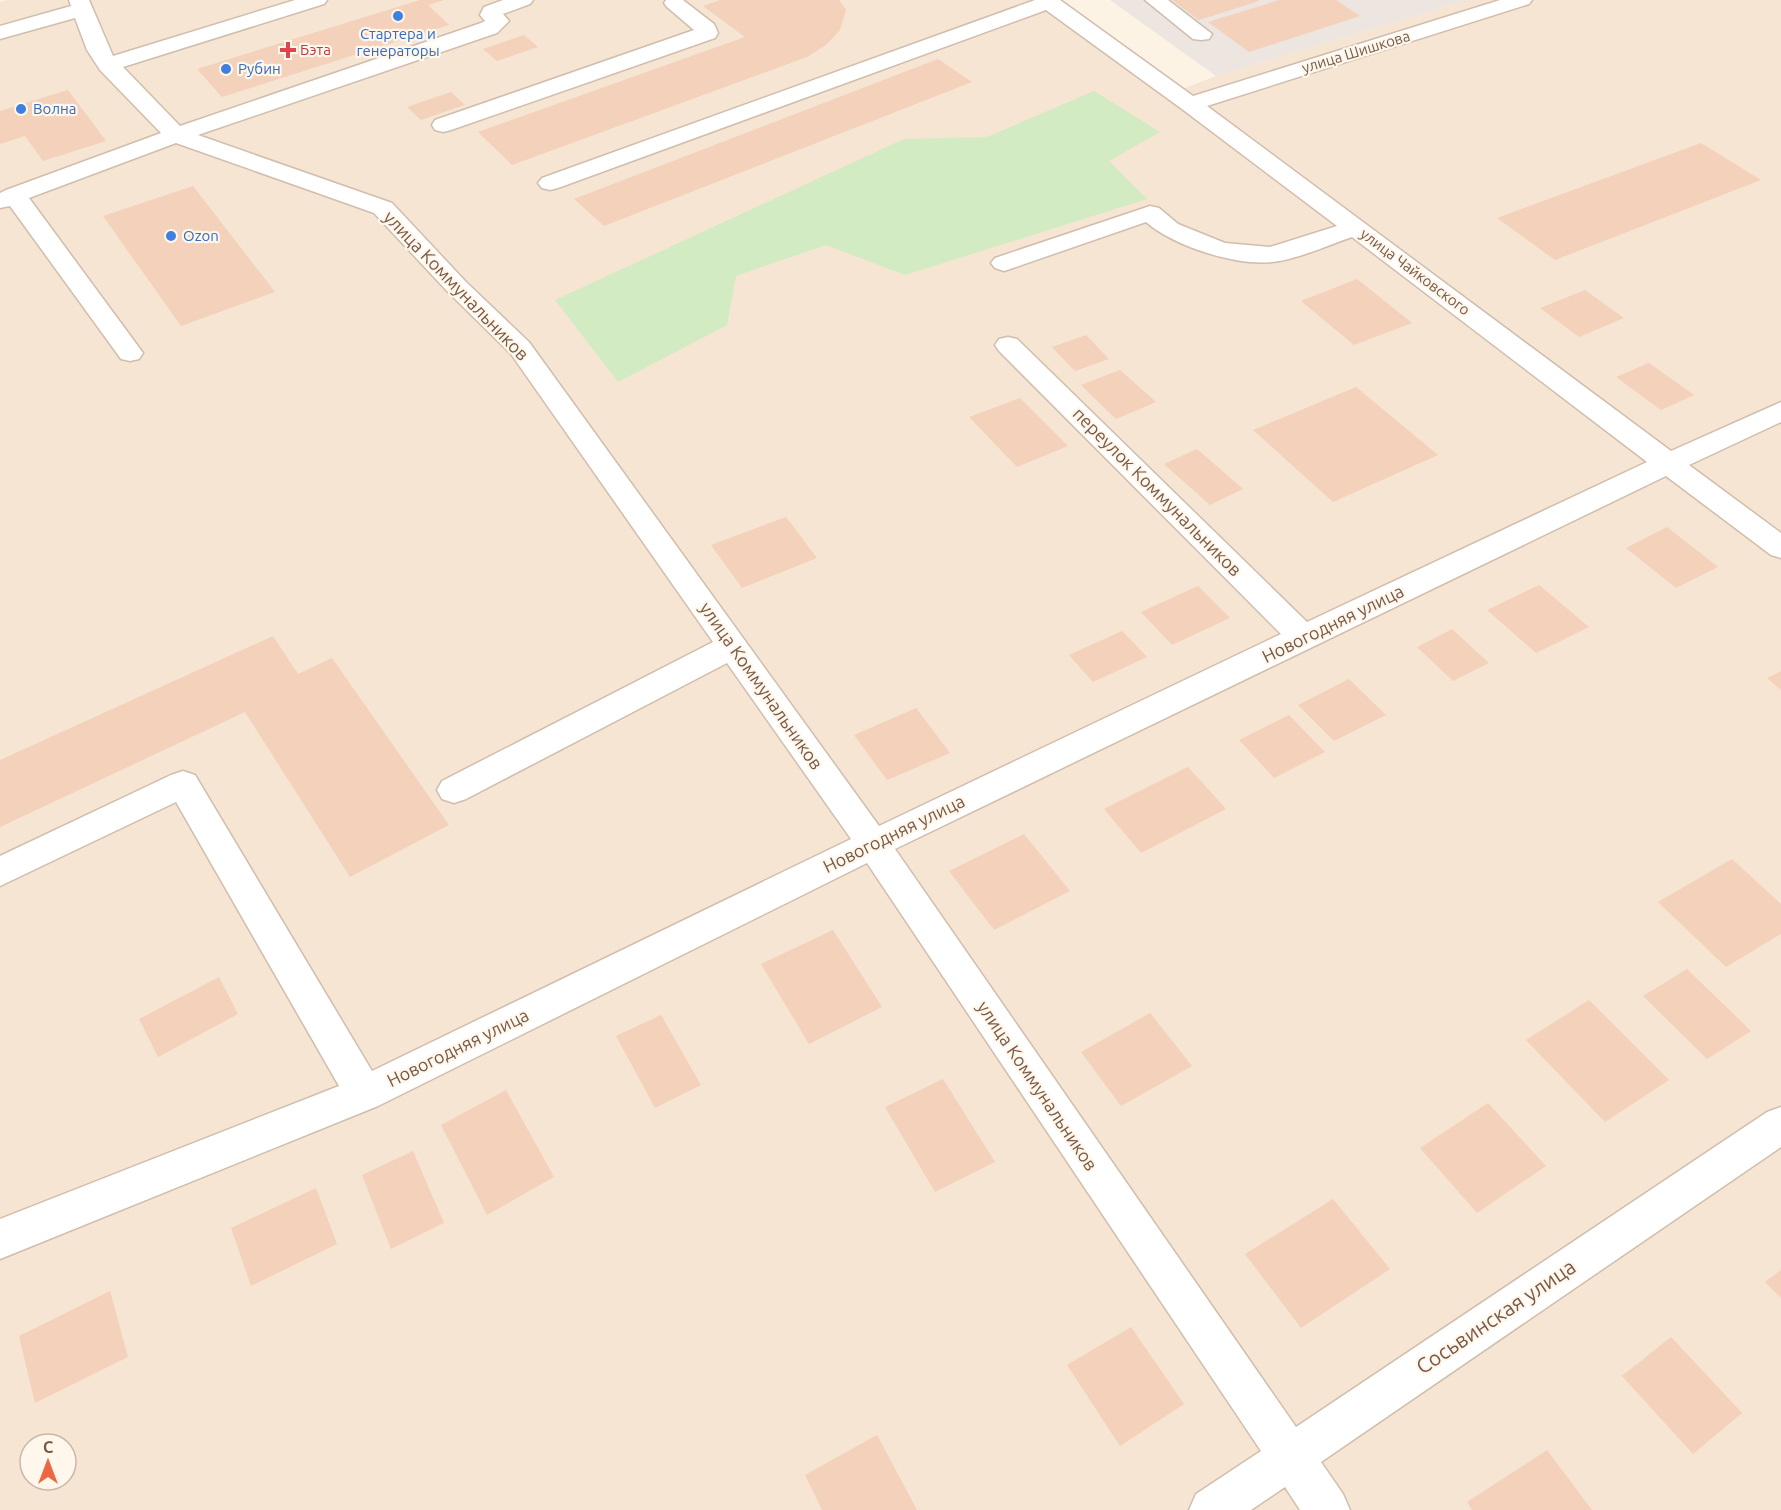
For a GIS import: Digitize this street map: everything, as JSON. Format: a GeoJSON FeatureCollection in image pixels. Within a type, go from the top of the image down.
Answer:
{"type":"FeatureCollection","features":[{"type":"Feature","properties":{"kind":"street"},"geometry":{"type":"LineString","coordinates":[[108,65],[317,0]]}},
{"type":"Feature","properties":{"kind":"street"},"geometry":{"type":"LineString","coordinates":[[130,353],[7,198],[176,135],[489,28],[498,21],[491,15],[491,11],[523,0]]}},
{"type":"Feature","properties":{"kind":"street"},"geometry":{"type":"LineString","coordinates":[[1155,0],[1201,34]]}},
{"type":"Feature","properties":{"kind":"street","name":"улица Шишкова"},"geometry":{"type":"LineString","coordinates":[[1190,104],[1522,0]]}},
{"type":"Feature","properties":{"kind":"street"},"geometry":{"type":"LineString","coordinates":[[443,125],[706,33],[706,28],[676,1]]}},
{"type":"Feature","properties":{"kind":"street"},"geometry":{"type":"LineString","coordinates":[[550,183],[1048,1]]}},
{"type":"Feature","properties":{"kind":"street","name":"улица Чайковского"},"geometry":{"type":"LineString","coordinates":[[1048,1],[1190,104],[1781,548]]}},
{"type":"Feature","properties":{"kind":"street"},"geometry":{"type":"LineString","coordinates":[[0,33],[80,5]]}},
{"type":"Feature","properties":{"kind":"street","name":"улица Коммунальников"},"geometry":{"type":"LineString","coordinates":[[80,5],[98,50],[108,65],[176,135],[383,208],[457,287],[520,348],[873,844],[1327,1510]]}},
{"type":"Feature","properties":{"kind":"street"},"geometry":{"type":"LineString","coordinates":[[1004,263],[1150,213],[1169,229],[1220,250],[1271,255],[1356,228]]}},
{"type":"Feature","properties":{"kind":"street","name":"переулок Коммунальников"},"geometry":{"type":"LineString","coordinates":[[1008,345],[1305,639]]}},
{"type":"Feature","properties":{"kind":"street","name":"Новогодняя улица"},"geometry":{"type":"LineString","coordinates":[[0,1239],[364,1094],[873,844],[1305,639],[1581,504],[1781,411]]}},
{"type":"Feature","properties":{"kind":"street"},"geometry":{"type":"LineString","coordinates":[[454,790],[732,646]]}},
{"type":"Feature","properties":{"kind":"street"},"geometry":{"type":"LineString","coordinates":[[0,872],[183,784],[364,1094]]}},
{"type":"Feature","properties":{"kind":"street","name":"Сосьвинская улица"},"geometry":{"type":"LineString","coordinates":[[1212,1510],[1781,1125]]}},
{"type":"Feature","properties":{"kind":"shaded area"},"geometry":{"type":"Polygon","coordinates":[[[7,0],[1036,0],[1167,95],[1216,76],[1468,0],[1781,0],[1781,1510],[0,1510],[0,2],[7,0]]]}},
{"type":"Feature","properties":{"kind":"shaded area"},"geometry":{"type":"Polygon","coordinates":[[[1110,0],[1468,0],[1216,76],[1110,0]]]}},
{"type":"Feature","properties":{"kind":"green space"},"geometry":{"type":"Polygon","coordinates":[[[1094,91],[1160,132],[1109,161],[1147,199],[905,275],[826,245],[736,276],[727,325],[618,382],[555,300],[904,139],[987,137],[1094,91]]]}},
{"type":"Feature","properties":{"kind":"building"},"geometry":{"type":"Polygon","coordinates":[[[420,0],[444,0],[428,5],[449,25],[222,97],[197,69],[420,0]]]}},
{"type":"Feature","properties":{"kind":"building"},"geometry":{"type":"Polygon","coordinates":[[[720,0],[839,0],[846,10],[840,30],[826,45],[807,57],[512,165],[478,132],[745,37],[703,6],[720,0]]]}},
{"type":"Feature","properties":{"kind":"building"},"geometry":{"type":"Polygon","coordinates":[[[1172,0],[1259,0],[1259,1],[1199,20],[1172,0]]]}},
{"type":"Feature","properties":{"kind":"building"},"geometry":{"type":"Polygon","coordinates":[[[1279,0],[1336,0],[1360,16],[1249,52],[1208,22],[1279,0]]]}},
{"type":"Feature","properties":{"kind":"building"},"geometry":{"type":"Polygon","coordinates":[[[524,35],[538,47],[497,61],[483,49],[524,35]]]}},
{"type":"Feature","properties":{"kind":"building"},"geometry":{"type":"Polygon","coordinates":[[[938,59],[972,82],[604,226],[574,199],[938,59]]]}},
{"type":"Feature","properties":{"kind":"building"},"geometry":{"type":"Polygon","coordinates":[[[68,90],[106,141],[43,161],[25,136],[0,144],[0,111],[68,90]]]}},
{"type":"Feature","properties":{"kind":"building"},"geometry":{"type":"Polygon","coordinates":[[[451,92],[465,105],[421,120],[407,107],[451,92]]]}},
{"type":"Feature","properties":{"kind":"building"},"geometry":{"type":"Polygon","coordinates":[[[1701,143],[1761,180],[1555,260],[1497,218],[1701,143]]]}},
{"type":"Feature","properties":{"kind":"building"},"geometry":{"type":"Polygon","coordinates":[[[193,186],[275,292],[181,326],[103,216],[193,186]]]}},
{"type":"Feature","properties":{"kind":"building"},"geometry":{"type":"Polygon","coordinates":[[[1357,279],[1412,323],[1354,345],[1301,301],[1357,279]]]}},
{"type":"Feature","properties":{"kind":"building"},"geometry":{"type":"Polygon","coordinates":[[[1585,290],[1624,318],[1579,337],[1540,308],[1585,290]]]}},
{"type":"Feature","properties":{"kind":"building"},"geometry":{"type":"Polygon","coordinates":[[[1086,335],[1109,359],[1075,371],[1052,347],[1086,335]]]}},
{"type":"Feature","properties":{"kind":"building"},"geometry":{"type":"Polygon","coordinates":[[[1649,363],[1694,395],[1661,410],[1616,377],[1649,363]]]}},
{"type":"Feature","properties":{"kind":"building"},"geometry":{"type":"Polygon","coordinates":[[[1120,370],[1156,402],[1116,419],[1081,385],[1120,370]]]}},
{"type":"Feature","properties":{"kind":"building"},"geometry":{"type":"Polygon","coordinates":[[[1356,387],[1438,455],[1333,502],[1253,430],[1356,387]]]}},
{"type":"Feature","properties":{"kind":"building"},"geometry":{"type":"Polygon","coordinates":[[[1020,398],[1068,446],[1017,467],[969,417],[1020,398]]]}},
{"type":"Feature","properties":{"kind":"building"},"geometry":{"type":"Polygon","coordinates":[[[1197,449],[1243,489],[1210,505],[1164,464],[1197,449]]]}},
{"type":"Feature","properties":{"kind":"building"},"geometry":{"type":"Polygon","coordinates":[[[786,517],[817,558],[742,588],[711,545],[786,517]]]}},
{"type":"Feature","properties":{"kind":"building"},"geometry":{"type":"Polygon","coordinates":[[[1667,527],[1718,567],[1676,588],[1626,548],[1667,527]]]}},
{"type":"Feature","properties":{"kind":"building"},"geometry":{"type":"Polygon","coordinates":[[[1539,585],[1589,627],[1536,653],[1487,610],[1539,585]]]}},
{"type":"Feature","properties":{"kind":"building"},"geometry":{"type":"Polygon","coordinates":[[[1198,586],[1230,618],[1172,645],[1141,612],[1198,586]]]}},
{"type":"Feature","properties":{"kind":"building"},"geometry":{"type":"Polygon","coordinates":[[[1452,629],[1489,663],[1453,681],[1417,647],[1452,629]]]}},
{"type":"Feature","properties":{"kind":"building"},"geometry":{"type":"Polygon","coordinates":[[[1122,631],[1147,657],[1093,682],[1069,655],[1122,631]]]}},
{"type":"Feature","properties":{"kind":"building"},"geometry":{"type":"Polygon","coordinates":[[[273,636],[298,674],[332,658],[449,825],[350,877],[245,712],[0,827],[0,760],[273,636]]]}},
{"type":"Feature","properties":{"kind":"building"},"geometry":{"type":"Polygon","coordinates":[[[1781,671],[1781,690],[1767,678],[1781,671]]]}},
{"type":"Feature","properties":{"kind":"building"},"geometry":{"type":"Polygon","coordinates":[[[1349,679],[1386,715],[1334,741],[1298,705],[1349,679]]]}},
{"type":"Feature","properties":{"kind":"building"},"geometry":{"type":"Polygon","coordinates":[[[916,708],[950,753],[887,780],[854,735],[916,708]]]}},
{"type":"Feature","properties":{"kind":"building"},"geometry":{"type":"Polygon","coordinates":[[[1289,715],[1325,752],[1274,778],[1239,740],[1289,715]]]}},
{"type":"Feature","properties":{"kind":"building"},"geometry":{"type":"Polygon","coordinates":[[[1188,767],[1226,809],[1141,853],[1104,809],[1188,767]]]}},
{"type":"Feature","properties":{"kind":"building"},"geometry":{"type":"Polygon","coordinates":[[[1024,834],[1070,891],[994,930],[949,871],[1024,834]]]}},
{"type":"Feature","properties":{"kind":"building"},"geometry":{"type":"Polygon","coordinates":[[[1732,859],[1781,904],[1781,934],[1726,967],[1658,902],[1732,859]]]}},
{"type":"Feature","properties":{"kind":"building"},"geometry":{"type":"Polygon","coordinates":[[[833,930],[882,1007],[809,1044],[761,964],[833,930]]]}},
{"type":"Feature","properties":{"kind":"building"},"geometry":{"type":"Polygon","coordinates":[[[1687,969],[1751,1031],[1707,1059],[1643,996],[1687,969]]]}},
{"type":"Feature","properties":{"kind":"building"},"geometry":{"type":"Polygon","coordinates":[[[219,977],[238,1014],[158,1057],[139,1019],[219,977]]]}},
{"type":"Feature","properties":{"kind":"building"},"geometry":{"type":"Polygon","coordinates":[[[1589,1000],[1669,1080],[1605,1122],[1526,1040],[1589,1000]]]}},
{"type":"Feature","properties":{"kind":"building"},"geometry":{"type":"Polygon","coordinates":[[[1150,1013],[1192,1066],[1121,1106],[1081,1052],[1150,1013]]]}},
{"type":"Feature","properties":{"kind":"building"},"geometry":{"type":"Polygon","coordinates":[[[661,1015],[701,1085],[655,1108],[616,1036],[661,1015]]]}},
{"type":"Feature","properties":{"kind":"building"},"geometry":{"type":"Polygon","coordinates":[[[943,1079],[995,1162],[935,1192],[885,1107],[943,1079]]]}},
{"type":"Feature","properties":{"kind":"building"},"geometry":{"type":"Polygon","coordinates":[[[506,1090],[554,1177],[487,1215],[441,1125],[506,1090]]]}},
{"type":"Feature","properties":{"kind":"building"},"geometry":{"type":"Polygon","coordinates":[[[1488,1103],[1546,1166],[1477,1213],[1420,1148],[1488,1103]]]}},
{"type":"Feature","properties":{"kind":"building"},"geometry":{"type":"Polygon","coordinates":[[[413,1151],[444,1223],[391,1249],[362,1175],[413,1151]]]}},
{"type":"Feature","properties":{"kind":"building"},"geometry":{"type":"Polygon","coordinates":[[[316,1188],[337,1244],[251,1286],[231,1228],[316,1188]]]}},
{"type":"Feature","properties":{"kind":"building"},"geometry":{"type":"Polygon","coordinates":[[[1333,1199],[1390,1269],[1301,1328],[1245,1254],[1333,1199]]]}},
{"type":"Feature","properties":{"kind":"building"},"geometry":{"type":"Polygon","coordinates":[[[1781,1270],[1781,1298],[1765,1282],[1781,1270]]]}},
{"type":"Feature","properties":{"kind":"building"},"geometry":{"type":"Polygon","coordinates":[[[110,1291],[128,1357],[35,1403],[19,1336],[110,1291]]]}},
{"type":"Feature","properties":{"kind":"building"},"geometry":{"type":"Polygon","coordinates":[[[1131,1327],[1184,1404],[1120,1446],[1067,1365],[1131,1327]]]}},
{"type":"Feature","properties":{"kind":"building"},"geometry":{"type":"Polygon","coordinates":[[[1671,1337],[1742,1413],[1693,1454],[1622,1376],[1671,1337]]]}},
{"type":"Feature","properties":{"kind":"building"},"geometry":{"type":"Polygon","coordinates":[[[877,1435],[917,1510],[822,1510],[805,1475],[877,1435]]]}},
{"type":"Feature","properties":{"kind":"building"},"geometry":{"type":"Polygon","coordinates":[[[1547,1450],[1592,1510],[1472,1510],[1467,1502],[1547,1450]]]}},
{"type":"Feature","properties":{"kind":"place","name":"Стартера и генераторы"},"geometry":{"type":"Point","coordinates":[398,16]}},
{"type":"Feature","properties":{"kind":"place","name":"Бэта"},"geometry":{"type":"Point","coordinates":[288,50]}},
{"type":"Feature","properties":{"kind":"place","name":"Рубин"},"geometry":{"type":"Point","coordinates":[226,69]}},
{"type":"Feature","properties":{"kind":"place","name":"Волна"},"geometry":{"type":"Point","coordinates":[21,109]}},
{"type":"Feature","properties":{"kind":"place","name":"Ozon"},"geometry":{"type":"Point","coordinates":[171,236]}}]}
